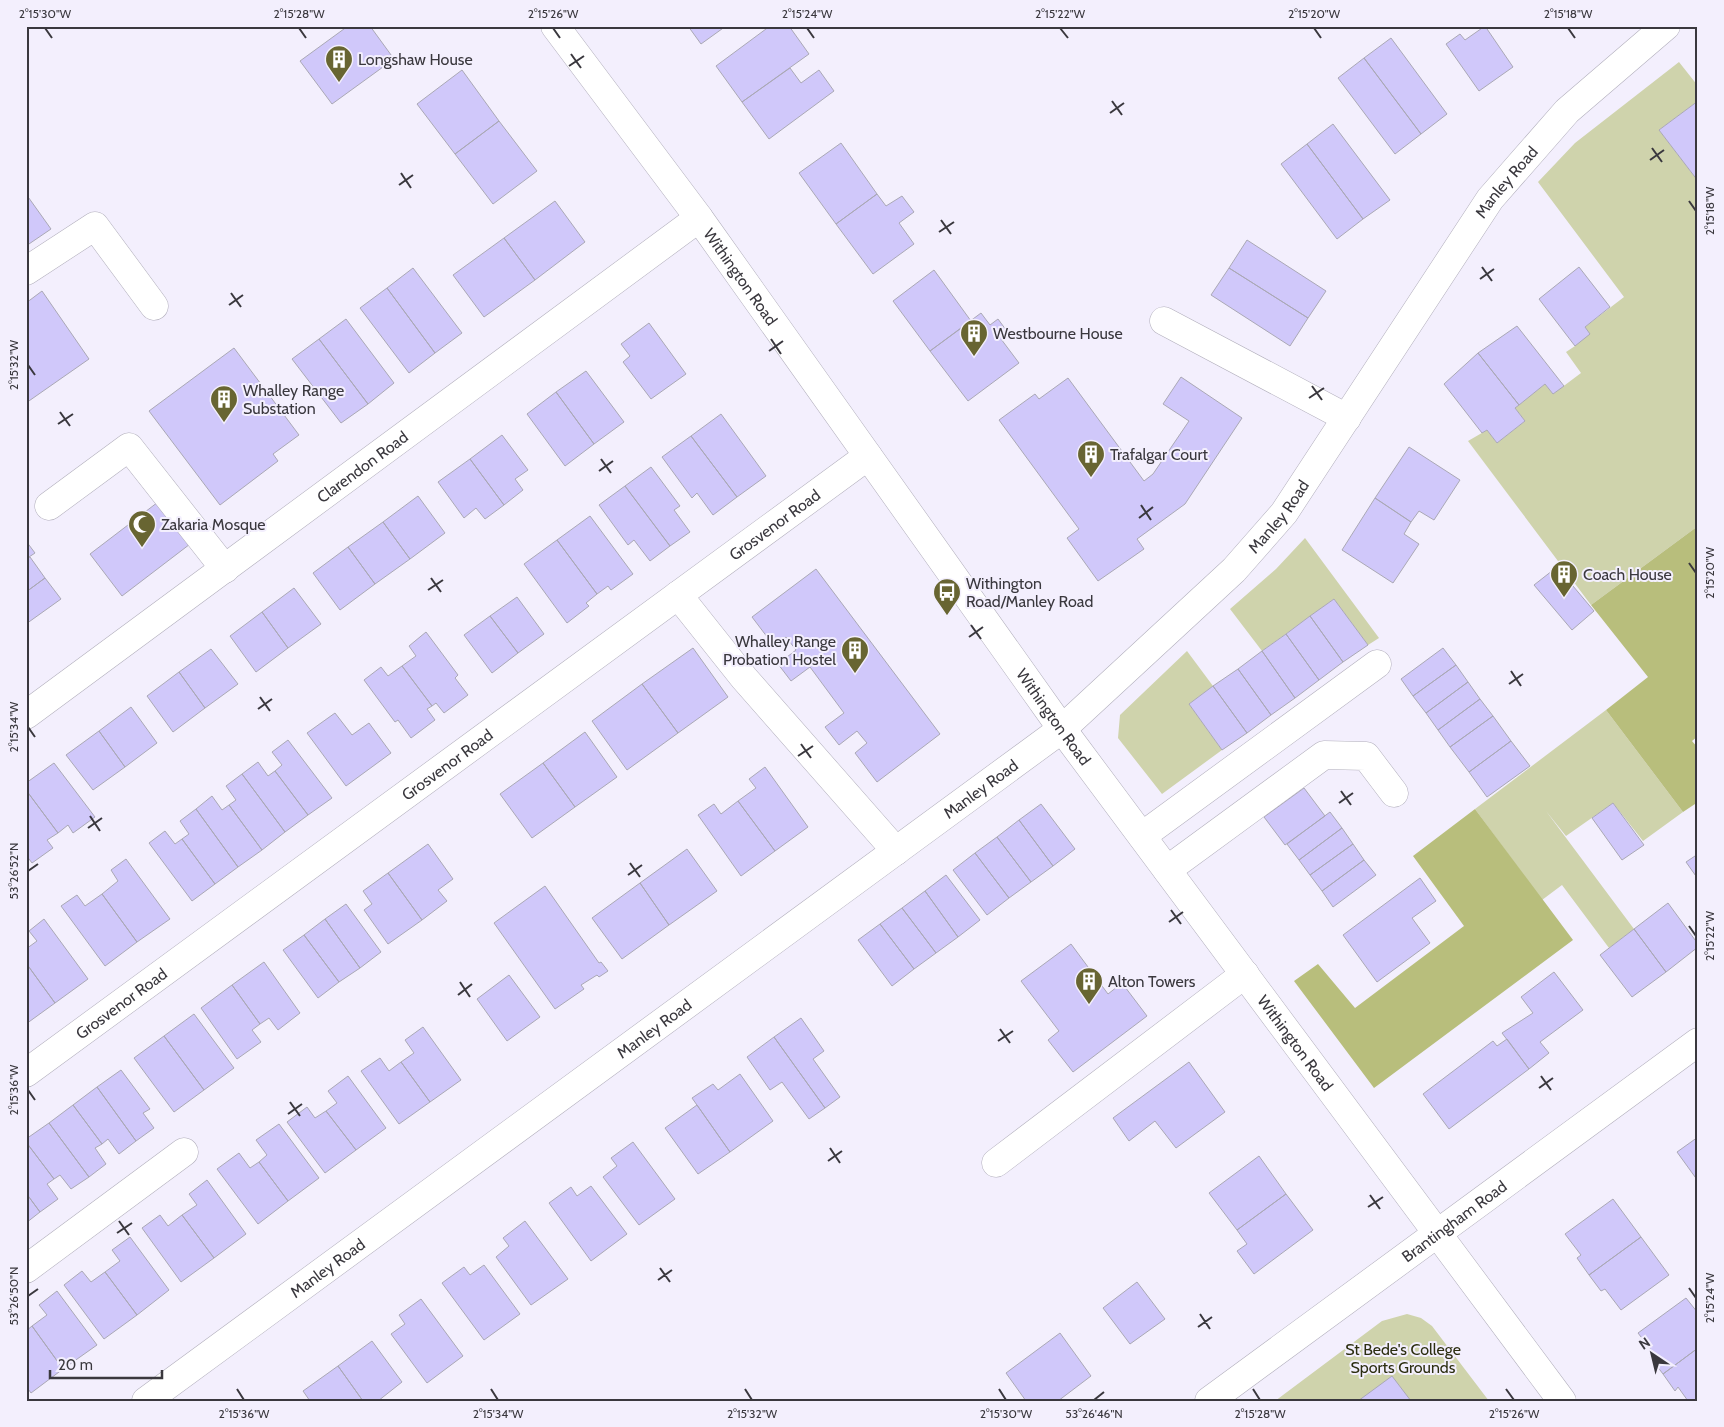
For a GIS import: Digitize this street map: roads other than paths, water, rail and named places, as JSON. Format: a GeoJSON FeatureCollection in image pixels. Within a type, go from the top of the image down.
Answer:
{"type":"FeatureCollection","features":[{"type":"Feature","properties":{"kind":"street","name":"Withington Road"},"geometry":{"type":"LineString","coordinates":[[555,26],[698,218],[1062,729],[1438,1231],[1562,1401]]}},
{"type":"Feature","properties":{"kind":"street","name":"Manley Road"},"geometry":{"type":"LineString","coordinates":[[146,1401],[1062,729],[1234,570],[1284,514],[1490,199],[1567,111],[1666,26]]}},
{"type":"Feature","properties":{"kind":"street","name":"Clarendon Road"},"geometry":{"type":"LineString","coordinates":[[26,715],[698,218]]}},
{"type":"Feature","properties":{"kind":"street"},"geometry":{"type":"LineString","coordinates":[[26,271],[95,226],[154,306]]}},
{"type":"Feature","properties":{"kind":"street"},"geometry":{"type":"LineString","coordinates":[[1164,320],[1347,418]]}},
{"type":"Feature","properties":{"kind":"street"},"geometry":{"type":"LineString","coordinates":[[49,506],[129,447],[225,569]]}},
{"type":"Feature","properties":{"kind":"street","name":"Grosvenor Road"},"geometry":{"type":"LineString","coordinates":[[26,1073],[868,456]]}},
{"type":"Feature","properties":{"kind":"street"},"geometry":{"type":"LineString","coordinates":[[678,595],[744,678],[896,851]]}},
{"type":"Feature","properties":{"kind":"street"},"geometry":{"type":"LineString","coordinates":[[1142,836],[1377,664]]}},
{"type":"Feature","properties":{"kind":"street"},"geometry":{"type":"LineString","coordinates":[[1167,870],[1324,755],[1366,756],[1394,793]]}},
{"type":"Feature","properties":{"kind":"street"},"geometry":{"type":"LineString","coordinates":[[996,1163],[1245,974]]}},
{"type":"Feature","properties":{"kind":"street","name":"Brantingham Road"},"geometry":{"type":"LineString","coordinates":[[1208,1401],[1698,1042]]}},
{"type":"Feature","properties":{"kind":"street"},"geometry":{"type":"LineString","coordinates":[[26,1269],[184,1152]]}},
{"type":"Feature","properties":{"kind":"place","name":"Longshaw House"},"geometry":{"type":"Point","coordinates":[339,83]}},
{"type":"Feature","properties":{"kind":"place","name":"Westbourne House"},"geometry":{"type":"Point","coordinates":[974,357]}},
{"type":"Feature","properties":{"kind":"place","name":"Whalley Range Substation"},"geometry":{"type":"Point","coordinates":[224,423]}},
{"type":"Feature","properties":{"kind":"place","name":"Trafalgar Court"},"geometry":{"type":"Point","coordinates":[1091,478]}},
{"type":"Feature","properties":{"kind":"place","name":"Zakaria Mosque"},"geometry":{"type":"Point","coordinates":[142,548]}},
{"type":"Feature","properties":{"kind":"place","name":"Coach House"},"geometry":{"type":"Point","coordinates":[1564,598]}},
{"type":"Feature","properties":{"kind":"place","name":"Withington Road/Manley Road"},"geometry":{"type":"Point","coordinates":[947,616]}},
{"type":"Feature","properties":{"kind":"place","name":"Whalley Range Probation Hostel"},"geometry":{"type":"Point","coordinates":[855,674]}},
{"type":"Feature","properties":{"kind":"place","name":"Alton Towers"},"geometry":{"type":"Point","coordinates":[1089,1005]}},
{"type":"Feature","properties":{"kind":"park label","name":"St Bede's College Sports Grounds"},"geometry":{"type":"Point","coordinates":[1403,1358]}}]}
